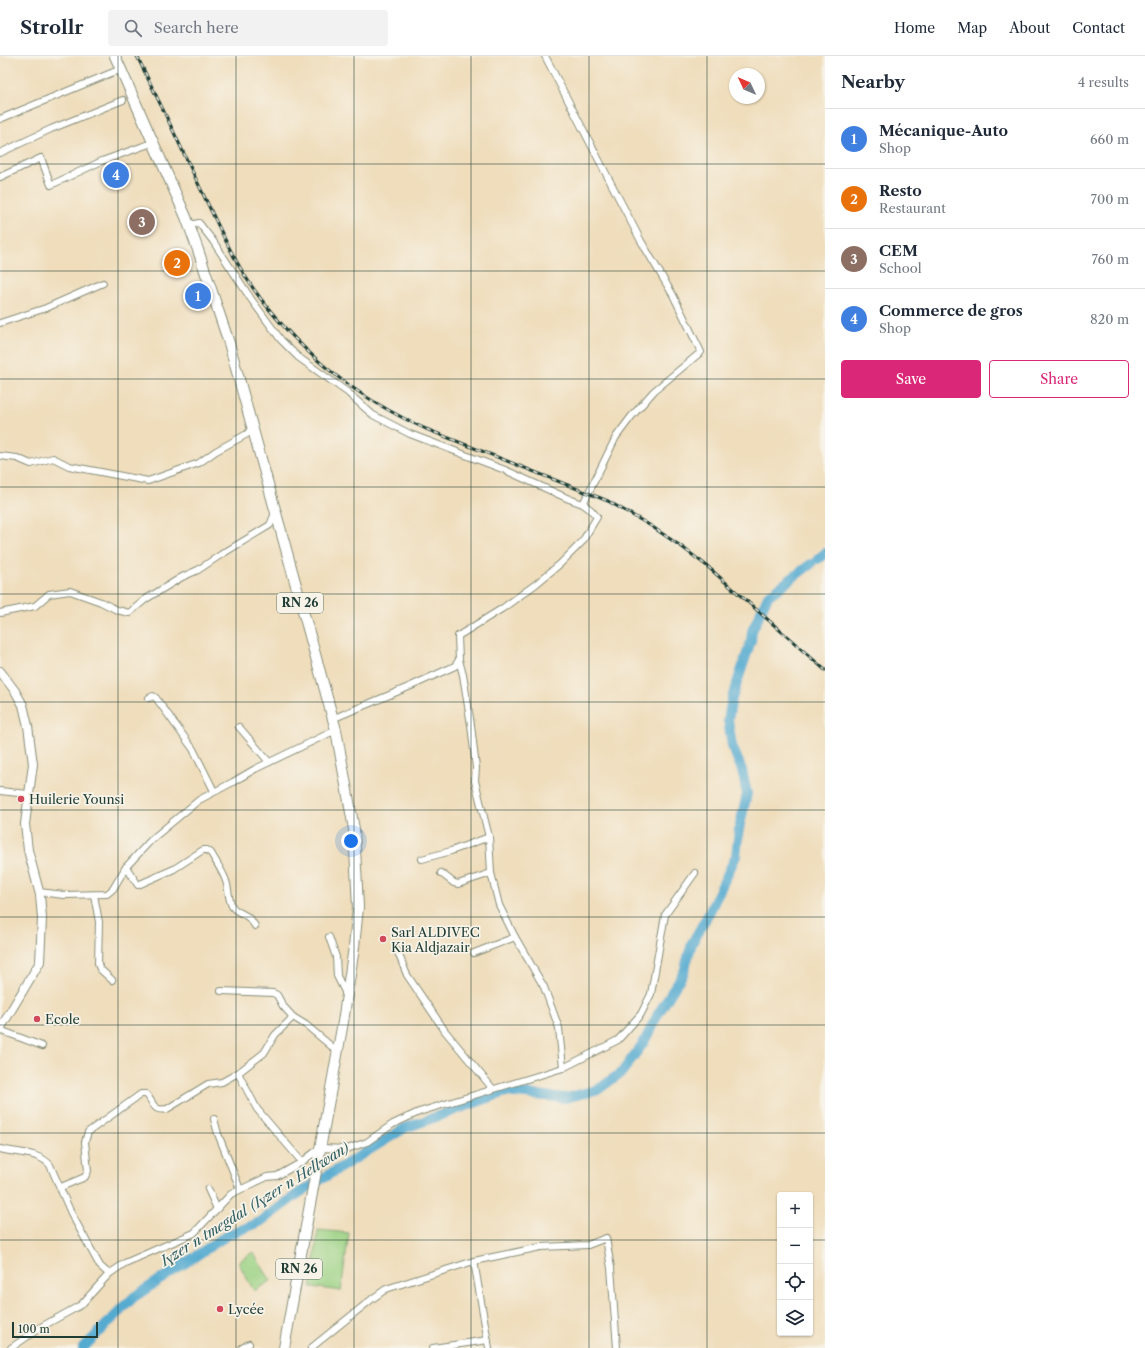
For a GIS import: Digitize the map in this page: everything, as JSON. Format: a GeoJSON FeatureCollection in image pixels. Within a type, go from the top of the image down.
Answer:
{"type":"FeatureCollection","features":[{"type":"Feature","properties":{"kind":"main road","name":"RN 26"},"geometry":{"type":"LineString","coordinates":[[115,56],[189,225],[229,343],[336,730],[354,829],[357,920],[337,1051],[284,1348]]}},
{"type":"Feature","properties":{"kind":"street"},"geometry":{"type":"LineString","coordinates":[[545,56],[641,241],[673,295],[701,352],[654,391],[631,417],[616,437],[583,504]]}},
{"type":"Feature","properties":{"kind":"street"},"geometry":{"type":"LineString","coordinates":[[0,119],[121,69]]}},
{"type":"Feature","properties":{"kind":"street"},"geometry":{"type":"LineString","coordinates":[[0,153],[51,129],[123,100]]}},
{"type":"Feature","properties":{"kind":"street"},"geometry":{"type":"LineString","coordinates":[[0,177],[41,158],[51,185],[102,161],[152,143]]}},
{"type":"Feature","properties":{"kind":"street"},"geometry":{"type":"LineString","coordinates":[[189,225],[199,223],[281,340],[298,357],[347,392],[373,415],[410,434],[505,470],[583,504],[591,510],[596,517],[582,542],[560,564],[503,608],[458,636],[459,660],[463,675],[471,725],[476,768],[474,782],[488,837],[491,873],[500,906],[515,937],[544,987],[559,1028],[563,1068]]}},
{"type":"Feature","properties":{"kind":"street"},"geometry":{"type":"LineString","coordinates":[[0,323],[46,308],[103,283]]}},
{"type":"Feature","properties":{"kind":"street"},"geometry":{"type":"LineString","coordinates":[[0,456],[17,458],[31,464],[53,458],[69,466],[148,481],[199,464],[216,451],[247,434],[253,427]]}},
{"type":"Feature","properties":{"kind":"street"},"geometry":{"type":"LineString","coordinates":[[0,613],[34,606],[49,594],[70,591],[117,610],[129,613],[146,599],[182,576],[198,570],[270,525],[275,512]]}},
{"type":"Feature","properties":{"kind":"street"},"geometry":{"type":"LineString","coordinates":[[332,719],[442,673],[455,666],[459,660]]}},
{"type":"Feature","properties":{"kind":"street"},"geometry":{"type":"LineString","coordinates":[[0,671],[15,691],[22,705],[28,726],[33,764],[28,794],[25,830],[28,850],[39,892],[42,918],[40,962],[0,1030],[42,1046]]}},
{"type":"Feature","properties":{"kind":"street"},"geometry":{"type":"LineString","coordinates":[[149,698],[152,696],[156,698],[193,749],[214,791]]}},
{"type":"Feature","properties":{"kind":"street"},"geometry":{"type":"LineString","coordinates":[[239,727],[268,762]]}},
{"type":"Feature","properties":{"kind":"street"},"geometry":{"type":"LineString","coordinates":[[39,892],[94,895],[107,894],[113,889],[126,868],[152,839],[199,800],[268,762],[336,730]]}},
{"type":"Feature","properties":{"kind":"street"},"geometry":{"type":"LineString","coordinates":[[0,791],[28,794]]}},
{"type":"Feature","properties":{"kind":"street"},"geometry":{"type":"LineString","coordinates":[[422,859],[450,851],[488,837]]}},
{"type":"Feature","properties":{"kind":"street"},"geometry":{"type":"LineString","coordinates":[[126,868],[138,885],[174,869],[203,850],[207,850],[212,853],[226,882],[232,906],[252,919],[255,926]]}},
{"type":"Feature","properties":{"kind":"street"},"geometry":{"type":"LineString","coordinates":[[441,873],[454,883],[458,884],[491,873]]}},
{"type":"Feature","properties":{"kind":"street"},"geometry":{"type":"LineString","coordinates":[[11,1348],[40,1327],[80,1305],[109,1274],[125,1263],[194,1233],[232,1194],[267,1177],[277,1176],[302,1162],[320,1148],[347,1149],[367,1142],[393,1124],[418,1112],[563,1068],[618,1040],[641,1014],[651,994],[656,973],[665,916],[695,873]]}},
{"type":"Feature","properties":{"kind":"street"},"geometry":{"type":"LineString","coordinates":[[94,895],[99,922],[98,964],[100,969],[112,980]]}},
{"type":"Feature","properties":{"kind":"street"},"geometry":{"type":"LineString","coordinates":[[329,937],[336,957],[337,976],[346,996]]}},
{"type":"Feature","properties":{"kind":"street"},"geometry":{"type":"LineString","coordinates":[[474,953],[515,937]]}},
{"type":"Feature","properties":{"kind":"street"},"geometry":{"type":"LineString","coordinates":[[397,950],[407,975],[445,1031],[493,1089]]}},
{"type":"Feature","properties":{"kind":"street"},"geometry":{"type":"LineString","coordinates":[[221,991],[273,993],[277,995],[283,1006],[293,1017],[306,1025],[337,1051]]}},
{"type":"Feature","properties":{"kind":"street"},"geometry":{"type":"LineString","coordinates":[[61,1187],[85,1177],[87,1174],[88,1170],[85,1142],[88,1132],[141,1094],[146,1094],[153,1107],[162,1110],[208,1084],[222,1082],[238,1073],[264,1053],[275,1035],[293,1017]]}},
{"type":"Feature","properties":{"kind":"street"},"geometry":{"type":"LineString","coordinates":[[238,1073],[257,1109],[302,1162]]}},
{"type":"Feature","properties":{"kind":"street"},"geometry":{"type":"LineString","coordinates":[[214,1119],[218,1134],[240,1189]]}},
{"type":"Feature","properties":{"kind":"street"},"geometry":{"type":"LineString","coordinates":[[0,1149],[33,1155],[44,1159],[50,1165],[72,1213],[100,1266],[109,1274]]}},
{"type":"Feature","properties":{"kind":"street"},"geometry":{"type":"LineString","coordinates":[[208,1189],[217,1209]]}},
{"type":"Feature","properties":{"kind":"street"},"geometry":{"type":"LineString","coordinates":[[311,1348],[386,1289],[474,1261],[541,1247],[588,1245],[606,1238],[611,1268],[617,1348]]}},
{"type":"Feature","properties":{"kind":"street"},"geometry":{"type":"LineString","coordinates":[[474,1261],[490,1348]]}},
{"type":"Feature","properties":{"kind":"street"},"geometry":{"type":"LineString","coordinates":[[433,1348],[488,1340]]}},
{"type":"Feature","properties":{"kind":"street"},"geometry":{"type":"LineString","coordinates":[[242,1348],[249,1344]]}},
{"type":"Feature","properties":{"kind":"green space"},"geometry":{"type":"Polygon","coordinates":[[[318,1230],[349,1233],[341,1291],[311,1287],[318,1230]]]}},
{"type":"Feature","properties":{"kind":"green space"},"geometry":{"type":"Polygon","coordinates":[[[253,1252],[271,1281],[254,1291],[238,1262],[253,1252]]]}},
{"type":"Feature","properties":{"kind":"waterway","name":"Iɣzer n tmegdal (Iɣzer n Hellwan)"},"geometry":{"type":"LineString","coordinates":[[818,559],[825,553]]}},
{"type":"Feature","properties":{"kind":"waterway","name":"Iɣzer n tmegdal (Iɣzer n Hellwan)"},"geometry":{"type":"LineString","coordinates":[[83,1348],[134,1297],[226,1236],[260,1222],[299,1193],[405,1128],[505,1092],[566,1098],[599,1089],[622,1072],[644,1042],[658,1014],[684,972],[692,943],[709,913],[736,856],[739,829],[747,794],[742,770],[732,746],[728,720],[732,698],[751,641],[752,631],[768,596],[811,564]]}},
{"type":"Feature","properties":{"kind":"railway"},"geometry":{"type":"LineString","coordinates":[[137,56],[223,236],[244,275],[279,321],[315,358],[356,390],[401,417],[426,429],[608,501],[651,526],[707,566],[825,670]]}},
{"type":"Feature","properties":{"kind":"place","name":"Commerce de gros"},"geometry":{"type":"Point","coordinates":[116,175]}},
{"type":"Feature","properties":{"kind":"place","name":"CEM"},"geometry":{"type":"Point","coordinates":[142,222]}},
{"type":"Feature","properties":{"kind":"place","name":"Resto"},"geometry":{"type":"Point","coordinates":[177,263]}},
{"type":"Feature","properties":{"kind":"place","name":"Mécanique-Auto"},"geometry":{"type":"Point","coordinates":[198,296]}},
{"type":"Feature","properties":{"kind":"place","name":"Huilerie Younsi"},"geometry":{"type":"Point","coordinates":[21,799]}},
{"type":"Feature","properties":{"kind":"place","name":"Sarl ALDIVEC Kia Aldjazair"},"geometry":{"type":"Point","coordinates":[383,939]}},
{"type":"Feature","properties":{"kind":"place","name":"Ecole"},"geometry":{"type":"Point","coordinates":[37,1019]}},
{"type":"Feature","properties":{"kind":"place","name":"Lycée"},"geometry":{"type":"Point","coordinates":[220,1309]}}]}
